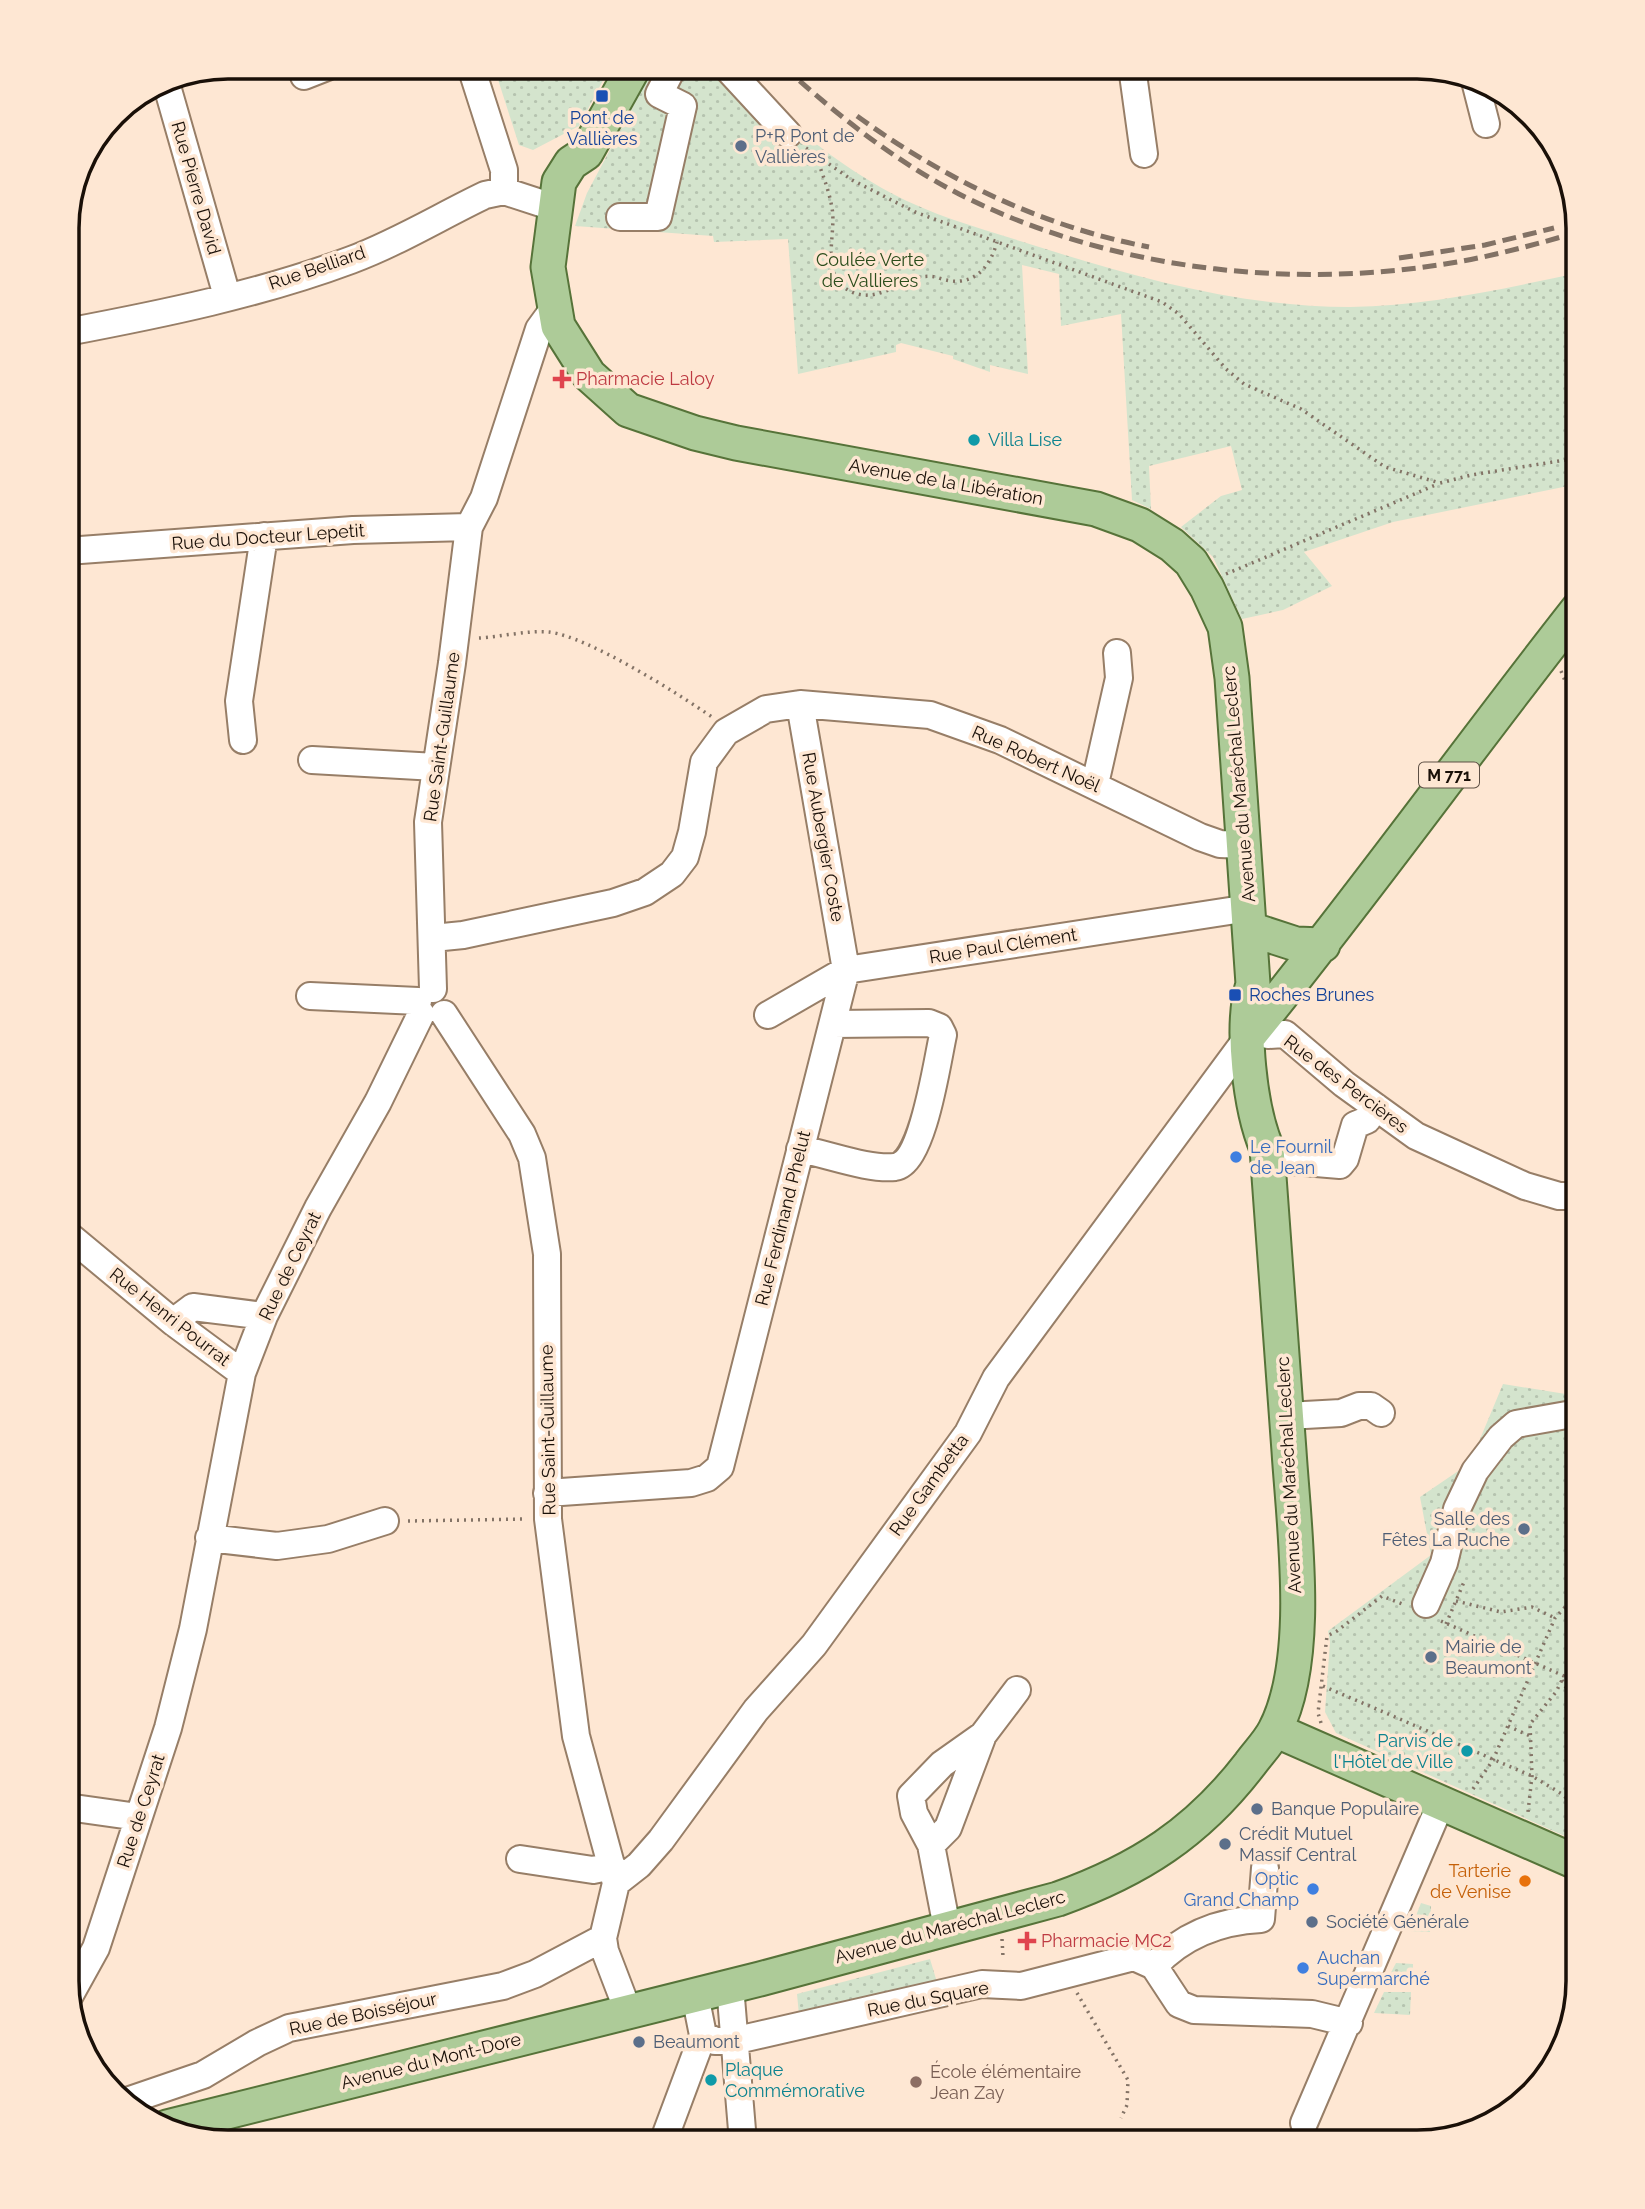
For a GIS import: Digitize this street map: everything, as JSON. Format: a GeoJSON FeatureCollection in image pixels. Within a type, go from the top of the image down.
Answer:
{"type":"FeatureCollection","features":[{"type":"Feature","properties":{"kind":"main road","name":"Avenue de la Libération"},"geometry":{"type":"LineString","coordinates":[[628,79],[586,153],[584,170],[574,190],[556,208],[551,225],[548,267],[555,307],[598,366],[660,420],[736,443],[1096,509],[1140,526],[1172,545],[1191,562],[1207,588]]}},
{"type":"Feature","properties":{"kind":"main road","name":"Avenue du Maréchal Leclerc"},"geometry":{"type":"LineString","coordinates":[[1207,588],[1225,627],[1250,918],[1253,984],[1249,998],[1261,1028],[1275,1125],[1268,1154]]}},
{"type":"Feature","properties":{"kind":"main road","name":"M 771"},"geometry":{"type":"LineString","coordinates":[[1261,1028],[1566,624]]}},
{"type":"Feature","properties":{"kind":"main road"},"geometry":{"type":"LineString","coordinates":[[1250,918],[1296,944],[1323,945]]}},
{"type":"Feature","properties":{"kind":"main road","name":"Avenue du Maréchal Leclerc"},"geometry":{"type":"LineString","coordinates":[[695,1995],[1058,1899],[1141,1863],[1199,1821],[1234,1786],[1275,1730],[1290,1679],[1295,1645],[1296,1545],[1268,1154],[1237,1075],[1261,1028]]}},
{"type":"Feature","properties":{"kind":"main road"},"geometry":{"type":"LineString","coordinates":[[1275,1730],[1566,1858]]}},
{"type":"Feature","properties":{"kind":"main road","name":"Avenue du Mont-Dore"},"geometry":{"type":"LineString","coordinates":[[183,2123],[695,1995]]}},
{"type":"Feature","properties":{"kind":"street"},"geometry":{"type":"LineString","coordinates":[[475,79],[503,170],[504,191],[556,208]]}},
{"type":"Feature","properties":{"kind":"street"},"geometry":{"type":"LineString","coordinates":[[620,217],[659,217],[683,106],[659,94],[667,79]]}},
{"type":"Feature","properties":{"kind":"street"},"geometry":{"type":"LineString","coordinates":[[737,79],[788,134]]}},
{"type":"Feature","properties":{"kind":"street"},"geometry":{"type":"LineString","coordinates":[[1134,79],[1144,154]]}},
{"type":"Feature","properties":{"kind":"street","name":"Rue Pierre David"},"geometry":{"type":"LineString","coordinates":[[169,91],[227,296]]}},
{"type":"Feature","properties":{"kind":"street"},"geometry":{"type":"LineString","coordinates":[[1478,92],[1486,124]]}},
{"type":"Feature","properties":{"kind":"street","name":"Rue Belliard"},"geometry":{"type":"LineString","coordinates":[[79,330],[146,317],[353,259],[485,195],[504,191]]}},
{"type":"Feature","properties":{"kind":"street"},"geometry":{"type":"LineString","coordinates":[[469,527],[484,498],[539,329],[555,307]]}},
{"type":"Feature","properties":{"kind":"street","name":"Rue du Docteur Lepetit"},"geometry":{"type":"LineString","coordinates":[[79,550],[264,536],[469,527]]}},
{"type":"Feature","properties":{"kind":"street","name":"Rue Saint-Guillaume"},"geometry":{"type":"LineString","coordinates":[[469,527],[456,639],[428,822],[433,938],[429,1004],[522,1134],[532,1158],[547,1254],[547,1506],[576,1736],[614,1874]]}},
{"type":"Feature","properties":{"kind":"street"},"geometry":{"type":"LineString","coordinates":[[243,740],[239,701],[264,536]]}},
{"type":"Feature","properties":{"kind":"street"},"geometry":{"type":"LineString","coordinates":[[1095,784],[1119,678],[1118,653]]}},
{"type":"Feature","properties":{"kind":"street","name":"Rue Robert Noël"},"geometry":{"type":"LineString","coordinates":[[433,938],[463,935],[612,903],[645,892],[672,874],[685,857],[704,762],[726,732],[766,709],[800,704],[930,715],[1000,740],[1200,837],[1220,844],[1244,845]]}},
{"type":"Feature","properties":{"kind":"street","name":"Rue Aubergier Coste"},"geometry":{"type":"LineString","coordinates":[[800,704],[846,970]]}},
{"type":"Feature","properties":{"kind":"street"},"geometry":{"type":"LineString","coordinates":[[312,760],[436,767]]}},
{"type":"Feature","properties":{"kind":"street","name":"Rue Paul Clément"},"geometry":{"type":"LineString","coordinates":[[768,1015],[846,970],[1250,918]]}},
{"type":"Feature","properties":{"kind":"street","name":"Rue Ferdinand Phelut"},"geometry":{"type":"LineString","coordinates":[[547,1506],[691,1483],[707,1478],[720,1467],[846,970]]}},
{"type":"Feature","properties":{"kind":"street"},"geometry":{"type":"LineString","coordinates":[[310,996],[429,1004]]}},
{"type":"Feature","properties":{"kind":"street","name":"Rue de Ceyrat"},"geometry":{"type":"LineString","coordinates":[[79,1979],[96,1948],[168,1728],[193,1629],[242,1373],[264,1317],[318,1208],[379,1102],[429,1004]]}},
{"type":"Feature","properties":{"kind":"street"},"geometry":{"type":"LineString","coordinates":[[800,1149],[884,1167],[898,1167],[908,1161],[918,1145],[943,1035],[939,1027],[929,1023],[833,1024]]}},
{"type":"Feature","properties":{"kind":"street","name":"Rue des Percières"},"geometry":{"type":"LineString","coordinates":[[1261,1028],[1285,1034],[1416,1136],[1525,1186],[1566,1196]]}},
{"type":"Feature","properties":{"kind":"street","name":"Rue Gambetta"},"geometry":{"type":"LineString","coordinates":[[614,1874],[639,1865],[661,1840],[756,1710],[814,1645],[968,1433],[996,1378],[1237,1075]]}},
{"type":"Feature","properties":{"kind":"street"},"geometry":{"type":"LineString","coordinates":[[1268,1154],[1340,1164],[1345,1160],[1355,1125],[1367,1120],[1376,1107]]}},
{"type":"Feature","properties":{"kind":"street","name":"Rue Henri Pourrat"},"geometry":{"type":"LineString","coordinates":[[79,1244],[173,1322],[242,1373]]}},
{"type":"Feature","properties":{"kind":"street"},"geometry":{"type":"LineString","coordinates":[[173,1322],[193,1307],[264,1317]]}},
{"type":"Feature","properties":{"kind":"street"},"geometry":{"type":"LineString","coordinates":[[1287,1416],[1341,1413],[1359,1406],[1371,1406],[1381,1413]]}},
{"type":"Feature","properties":{"kind":"street"},"geometry":{"type":"LineString","coordinates":[[1424,1610],[1444,1563],[1457,1509],[1475,1471],[1501,1437],[1516,1424],[1566,1415]]}},
{"type":"Feature","properties":{"kind":"street"},"geometry":{"type":"LineString","coordinates":[[209,1538],[276,1546],[328,1539],[384,1521]]}},
{"type":"Feature","properties":{"kind":"street"},"geometry":{"type":"LineString","coordinates":[[931,1845],[948,1828],[983,1735],[1017,1690]]}},
{"type":"Feature","properties":{"kind":"street"},"geometry":{"type":"LineString","coordinates":[[947,1928],[931,1845],[914,1813],[911,1796],[942,1764],[983,1735]]}},
{"type":"Feature","properties":{"kind":"street"},"geometry":{"type":"LineString","coordinates":[[1304,2123],[1450,1807]]}},
{"type":"Feature","properties":{"kind":"street"},"geometry":{"type":"LineString","coordinates":[[79,1809],[138,1817]]}},
{"type":"Feature","properties":{"kind":"street"},"geometry":{"type":"LineString","coordinates":[[520,1859],[614,1874],[603,1938],[605,1951],[628,2011]]}},
{"type":"Feature","properties":{"kind":"street"},"geometry":{"type":"LineString","coordinates":[[1265,1868],[1261,1919],[1236,1920],[1209,1929],[1174,1945],[1154,1966],[1179,2004],[1194,2010],[1312,2014],[1349,2023]]}},
{"type":"Feature","properties":{"kind":"street","name":"Rue de Boisséjour"},"geometry":{"type":"LineString","coordinates":[[136,2098],[203,2075],[257,2043],[289,2028],[503,1986],[535,1974],[603,1938]]}},
{"type":"Feature","properties":{"kind":"street","name":"Rue du Square"},"geometry":{"type":"LineString","coordinates":[[734,2047],[982,1984],[1021,1986],[1135,1957],[1154,1966]]}},
{"type":"Feature","properties":{"kind":"street"},"geometry":{"type":"LineString","coordinates":[[730,1986],[742,2130]]}},
{"type":"Feature","properties":{"kind":"street"},"geometry":{"type":"LineString","coordinates":[[668,2130],[700,2045],[695,1995]]}},
{"type":"Feature","properties":{"kind":"street"},"geometry":{"type":"LineString","coordinates":[[700,2045],[721,2043],[734,2047]]}},
{"type":"Feature","properties":{"kind":"path"},"geometry":{"type":"LineString","coordinates":[[788,134],[816,156],[884,198],[1162,302],[1179,314],[1226,369],[1244,384],[1301,409],[1385,467],[1440,483]]}},
{"type":"Feature","properties":{"kind":"path"},"geometry":{"type":"LineString","coordinates":[[816,156],[833,211],[830,261],[835,276],[849,291],[866,296],[888,291],[921,275],[965,281],[977,277],[992,261],[997,242]]}},
{"type":"Feature","properties":{"kind":"path"},"geometry":{"type":"LineString","coordinates":[[1207,588],[1230,572],[1440,483],[1471,475],[1566,460]]}},
{"type":"Feature","properties":{"kind":"path"},"geometry":{"type":"LineString","coordinates":[[456,639],[548,632],[586,646],[674,691],[713,718]]}},
{"type":"Feature","properties":{"kind":"path"},"geometry":{"type":"LineString","coordinates":[[1547,649],[1560,666],[1566,682]]}},
{"type":"Feature","properties":{"kind":"path"},"geometry":{"type":"LineString","coordinates":[[384,1521],[547,1506]]}},
{"type":"Feature","properties":{"kind":"path"},"geometry":{"type":"LineString","coordinates":[[1447,1624],[1464,1583]]}},
{"type":"Feature","properties":{"kind":"path"},"geometry":{"type":"LineString","coordinates":[[1319,1750],[1325,1732],[1318,1713],[1327,1636],[1382,1596],[1424,1610],[1447,1624],[1564,1676],[1530,1724],[1532,1776],[1528,1811],[1518,1836]]}},
{"type":"Feature","properties":{"kind":"path"},"geometry":{"type":"LineString","coordinates":[[1456,1601],[1501,1612],[1532,1607],[1555,1618]]}},
{"type":"Feature","properties":{"kind":"path"},"geometry":{"type":"LineString","coordinates":[[1450,1807],[1467,1792],[1477,1788],[1493,1760],[1555,1618],[1566,1606]]}},
{"type":"Feature","properties":{"kind":"path"},"geometry":{"type":"LineString","coordinates":[[1562,1681],[1566,1688]]}},
{"type":"Feature","properties":{"kind":"path"},"geometry":{"type":"LineString","coordinates":[[1323,1686],[1532,1776],[1566,1798]]}},
{"type":"Feature","properties":{"kind":"path"},"geometry":{"type":"LineString","coordinates":[[1508,1726],[1530,1736]]}},
{"type":"Feature","properties":{"kind":"path"},"geometry":{"type":"LineString","coordinates":[[1003,1945],[1003,1957]]}},
{"type":"Feature","properties":{"kind":"path"},"geometry":{"type":"LineString","coordinates":[[1067,1976],[1124,2069],[1128,2092],[1121,2118]]}},
{"type":"Feature","properties":{"kind":"green space"},"geometry":{"type":"Polygon","coordinates":[[[498,79],[604,79],[579,126],[533,150],[519,145],[498,79]]]}},
{"type":"Feature","properties":{"kind":"green space","name":"Coulée Verte de Vallieres"},"geometry":{"type":"Polygon","coordinates":[[[648,79],[748,79],[790,121],[827,152],[868,180],[907,201],[954,220],[1060,254],[1182,287],[1307,306],[1350,307],[1436,300],[1566,276],[1566,486],[1393,522],[1304,552],[1332,586],[1283,610],[1242,619],[1213,557],[1181,527],[1221,496],[1242,490],[1231,446],[1149,466],[1151,509],[1132,500],[1121,314],[1061,326],[1059,274],[1022,265],[1028,374],[990,365],[990,372],[953,359],[953,356],[901,343],[896,345],[896,352],[798,374],[788,239],[714,242],[713,236],[575,226],[587,193],[648,79]]]}},
{"type":"Feature","properties":{"kind":"green space"},"geometry":{"type":"Polygon","coordinates":[[[1503,1384],[1566,1394],[1566,1837],[1336,1733],[1325,1712],[1330,1642],[1328,1631],[1431,1555],[1420,1497],[1470,1463],[1503,1384]]]}},
{"type":"Feature","properties":{"kind":"green space"},"geometry":{"type":"Polygon","coordinates":[[[1421,1903],[1431,1906],[1430,1932],[1410,1931],[1421,1903]]]}},
{"type":"Feature","properties":{"kind":"green space"},"geometry":{"type":"Polygon","coordinates":[[[930,1959],[939,1989],[800,2025],[797,1994],[930,1959]]]}},
{"type":"Feature","properties":{"kind":"green space"},"geometry":{"type":"Polygon","coordinates":[[[1396,1963],[1413,1964],[1413,1982],[1387,1980],[1396,1963]]]}},
{"type":"Feature","properties":{"kind":"green space"},"geometry":{"type":"Polygon","coordinates":[[[1384,1992],[1411,1992],[1410,2015],[1374,2013],[1384,1992]]]}},
{"type":"Feature","properties":{"kind":"tunnel"},"geometry":{"type":"LineString","coordinates":[[1303,2130],[1304,2123]]}},
{"type":"Feature","properties":{"kind":"railway"},"geometry":{"type":"LineString","coordinates":[[798,79],[867,136],[912,167],[959,194],[1015,219],[1074,240],[1134,256],[1196,267],[1259,273],[1322,274],[1445,264],[1566,235]]}},
{"type":"Feature","properties":{"kind":"railway"},"geometry":{"type":"LineString","coordinates":[[857,116],[924,160],[996,198],[1071,227],[1149,247]]}},
{"type":"Feature","properties":{"kind":"railway"},"geometry":{"type":"LineString","coordinates":[[1399,258],[1485,245],[1554,228]]}},
{"type":"Feature","properties":{"kind":"place","name":"Pont de Vallières"},"geometry":{"type":"Point","coordinates":[602,96]}},
{"type":"Feature","properties":{"kind":"place","name":"P+R Pont de Vallières"},"geometry":{"type":"Point","coordinates":[741,146]}},
{"type":"Feature","properties":{"kind":"place","name":"Pharmacie Laloy"},"geometry":{"type":"Point","coordinates":[562,379]}},
{"type":"Feature","properties":{"kind":"place","name":"Villa Lise"},"geometry":{"type":"Point","coordinates":[974,440]}},
{"type":"Feature","properties":{"kind":"place","name":"Roches Brunes"},"geometry":{"type":"Point","coordinates":[1235,995]}},
{"type":"Feature","properties":{"kind":"place","name":"Le Fournil de Jean"},"geometry":{"type":"Point","coordinates":[1236,1157]}},
{"type":"Feature","properties":{"kind":"place","name":"Salle des Fêtes La Ruche"},"geometry":{"type":"Point","coordinates":[1524,1529]}},
{"type":"Feature","properties":{"kind":"place","name":"Mairie de Beaumont"},"geometry":{"type":"Point","coordinates":[1431,1657]}},
{"type":"Feature","properties":{"kind":"place","name":"Parvis de l'Hôtel de Ville"},"geometry":{"type":"Point","coordinates":[1467,1751]}},
{"type":"Feature","properties":{"kind":"place","name":"Banque Populaire"},"geometry":{"type":"Point","coordinates":[1257,1809]}},
{"type":"Feature","properties":{"kind":"place","name":"Crédit Mutuel Massif Central"},"geometry":{"type":"Point","coordinates":[1225,1844]}},
{"type":"Feature","properties":{"kind":"place","name":"Tarterie de Venise"},"geometry":{"type":"Point","coordinates":[1525,1881]}},
{"type":"Feature","properties":{"kind":"place","name":"Optic Grand Champ"},"geometry":{"type":"Point","coordinates":[1313,1889]}},
{"type":"Feature","properties":{"kind":"place","name":"Société Générale"},"geometry":{"type":"Point","coordinates":[1312,1922]}},
{"type":"Feature","properties":{"kind":"place","name":"Pharmacie MC2"},"geometry":{"type":"Point","coordinates":[1027,1941]}},
{"type":"Feature","properties":{"kind":"place","name":"Auchan Supermarché"},"geometry":{"type":"Point","coordinates":[1303,1968]}},
{"type":"Feature","properties":{"kind":"place","name":"Beaumont"},"geometry":{"type":"Point","coordinates":[639,2042]}},
{"type":"Feature","properties":{"kind":"place","name":"Plaque Commémorative"},"geometry":{"type":"Point","coordinates":[711,2080]}},
{"type":"Feature","properties":{"kind":"place","name":"École élémentaire Jean Zay"},"geometry":{"type":"Point","coordinates":[916,2082]}}]}
